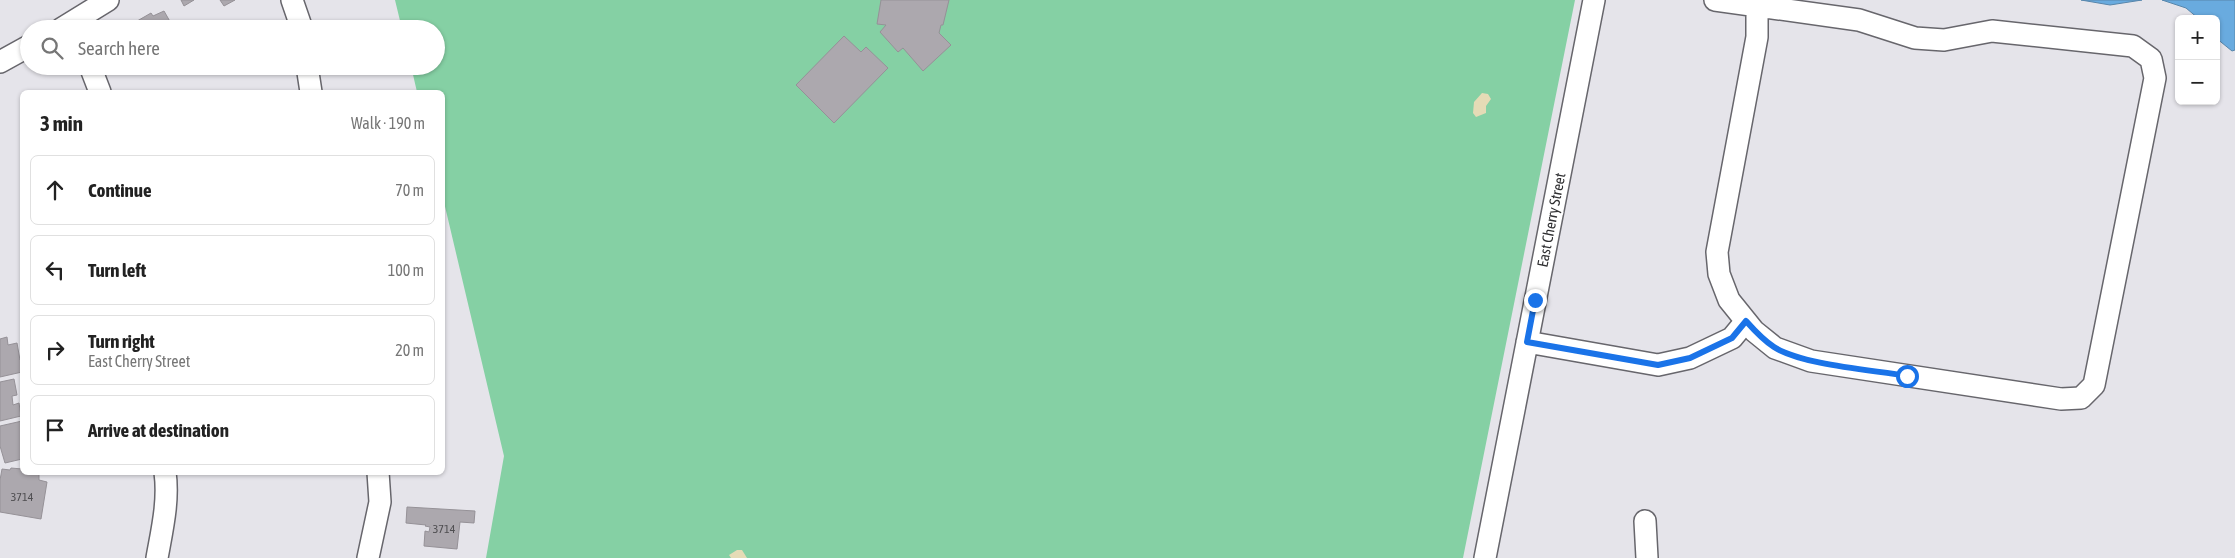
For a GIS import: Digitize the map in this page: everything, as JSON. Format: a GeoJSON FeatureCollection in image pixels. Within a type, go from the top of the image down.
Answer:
{"type":"FeatureCollection","features":[{"type":"Feature","properties":{"kind":"street"},"geometry":{"type":"LineString","coordinates":[[77,20],[108,0]]}},
{"type":"Feature","properties":{"kind":"street"},"geometry":{"type":"LineString","coordinates":[[292,0],[299,20]]}},
{"type":"Feature","properties":{"kind":"street","name":"East Cherry Street"},"geometry":{"type":"LineString","coordinates":[[1485,558],[1594,0]]}},
{"type":"Feature","properties":{"kind":"street"},"geometry":{"type":"LineString","coordinates":[[1715,0],[1757,5],[1859,20],[1915,38],[1944,40],[1992,31],[2133,46],[2150,59],[2156,78],[2094,385],[2081,398],[2061,400],[1811,360],[1775,348],[1754,331],[1729,300],[1719,274],[1717,252],[1757,37],[1757,5]]}},
{"type":"Feature","properties":{"kind":"street"},"geometry":{"type":"LineString","coordinates":[[0,62],[20,51]]}},
{"type":"Feature","properties":{"kind":"street"},"geometry":{"type":"LineString","coordinates":[[93,75],[99,90]]}},
{"type":"Feature","properties":{"kind":"street"},"geometry":{"type":"LineString","coordinates":[[308,75],[311,90]]}},
{"type":"Feature","properties":{"kind":"street"},"geometry":{"type":"LineString","coordinates":[[1527,342],[1658,365],[1690,358],[1732,338],[1746,321]]}},
{"type":"Feature","properties":{"kind":"street"},"geometry":{"type":"LineString","coordinates":[[157,558],[166,504],[166,475]]}},
{"type":"Feature","properties":{"kind":"street"},"geometry":{"type":"LineString","coordinates":[[368,558],[380,502],[378,475]]}},
{"type":"Feature","properties":{"kind":"street"},"geometry":{"type":"LineString","coordinates":[[1645,521],[1647,558]]}},
{"type":"Feature","properties":{"kind":"green space"},"geometry":{"type":"Polygon","coordinates":[[[395,0],[1575,0],[1463,558],[486,558],[504,456],[445,206],[445,90],[417,90],[413,75],[445,75],[445,20],[400,20],[395,0]]]}},
{"type":"Feature","properties":{"kind":"sand"},"geometry":{"type":"Polygon","coordinates":[[[1482,93],[1488,94],[1491,99],[1486,106],[1486,113],[1476,117],[1473,113],[1474,102],[1482,93]]]}},
{"type":"Feature","properties":{"kind":"sand"},"geometry":{"type":"Polygon","coordinates":[[[737,550],[742,550],[747,558],[731,558],[729,555],[737,550]]]}},
{"type":"Feature","properties":{"kind":"water"},"geometry":{"type":"Polygon","coordinates":[[[2081,0],[2142,0],[2110,5],[2081,0]]]}},
{"type":"Feature","properties":{"kind":"water"},"geometry":{"type":"Polygon","coordinates":[[[2162,0],[2235,0],[2235,50],[2232,51],[2220,41],[2220,15],[2194,15],[2186,8],[2162,0]]]}},
{"type":"Feature","properties":{"kind":"building"},"geometry":{"type":"Polygon","coordinates":[[[181,0],[194,0],[184,6],[181,0]]]}},
{"type":"Feature","properties":{"kind":"building"},"geometry":{"type":"Polygon","coordinates":[[[220,0],[235,0],[224,6],[220,0]]]}},
{"type":"Feature","properties":{"kind":"building"},"geometry":{"type":"Polygon","coordinates":[[[881,0],[949,0],[943,25],[941,25],[939,33],[951,45],[923,71],[903,48],[898,52],[880,32],[886,25],[877,24],[881,0]]]}},
{"type":"Feature","properties":{"kind":"building"},"geometry":{"type":"Polygon","coordinates":[[[164,11],[169,20],[139,20],[151,13],[153,16],[164,11]]]}},
{"type":"Feature","properties":{"kind":"building"},"geometry":{"type":"Polygon","coordinates":[[[844,36],[861,52],[866,47],[888,68],[834,123],[796,85],[844,36]]]}},
{"type":"Feature","properties":{"kind":"building"},"geometry":{"type":"Polygon","coordinates":[[[7,337],[8,345],[17,343],[20,372],[0,377],[0,339],[7,337]]]}},
{"type":"Feature","properties":{"kind":"building"},"geometry":{"type":"Polygon","coordinates":[[[14,379],[17,395],[12,396],[13,405],[19,403],[20,416],[0,421],[0,382],[14,379]]]}},
{"type":"Feature","properties":{"kind":"building"},"geometry":{"type":"Polygon","coordinates":[[[20,421],[20,459],[5,463],[0,446],[0,426],[20,421]]]}},
{"type":"Feature","properties":{"kind":"building"},"geometry":{"type":"Polygon","coordinates":[[[11,468],[20,469],[20,475],[39,475],[39,480],[47,482],[41,519],[0,512],[2,469],[10,470],[11,468]]]}},
{"type":"Feature","properties":{"kind":"building"},"geometry":{"type":"Polygon","coordinates":[[[407,507],[475,511],[474,523],[460,522],[457,549],[424,546],[425,531],[429,532],[430,527],[406,523],[407,507]]]}},
{"type":"Feature","properties":{"kind":"route"},"geometry":{"type":"LineString","coordinates":[[1535,300],[1527,342],[1658,365],[1690,358],[1732,338],[1746,321],[1754,331],[1775,348],[1811,360],[1907,376]]}}]}
